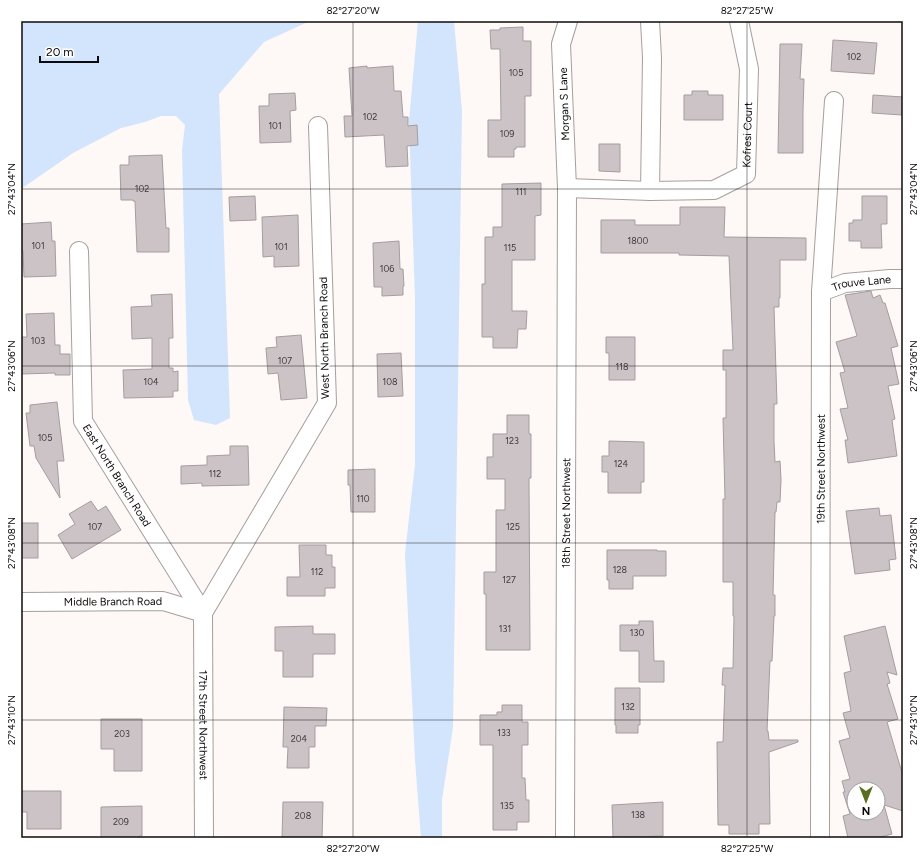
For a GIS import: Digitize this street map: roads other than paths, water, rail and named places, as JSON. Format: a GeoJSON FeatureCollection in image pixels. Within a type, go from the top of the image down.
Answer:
{"type":"FeatureCollection","features":[{"type":"Feature","properties":{"kind":"street","name":"Morgan S Lane"},"geometry":{"type":"LineString","coordinates":[[567,188],[561,44],[568,21]]}},
{"type":"Feature","properties":{"kind":"street"},"geometry":{"type":"LineString","coordinates":[[650,21],[652,58],[650,191]]}},
{"type":"Feature","properties":{"kind":"street","name":"Kofresi Court"},"geometry":{"type":"LineString","coordinates":[[567,188],[650,191],[714,190],[746,174],[749,69],[739,21]]}},
{"type":"Feature","properties":{"kind":"street","name":"19th Street Northwest"},"geometry":{"type":"LineString","coordinates":[[820,838],[821,292],[834,101]]}},
{"type":"Feature","properties":{"kind":"street","name":"West North Branch Road"},"geometry":{"type":"LineString","coordinates":[[203,613],[327,403],[318,126]]}},
{"type":"Feature","properties":{"kind":"street","name":"18th Street Northwest"},"geometry":{"type":"LineString","coordinates":[[565,838],[567,188]]}},
{"type":"Feature","properties":{"kind":"street","name":"East North Branch Road"},"geometry":{"type":"LineString","coordinates":[[79,251],[83,421],[203,613]]}},
{"type":"Feature","properties":{"kind":"street","name":"Trouve Lane"},"geometry":{"type":"LineString","coordinates":[[821,292],[845,283],[903,279]]}},
{"type":"Feature","properties":{"kind":"street","name":"Middle Branch Road"},"geometry":{"type":"LineString","coordinates":[[21,602],[163,600],[203,613]]}},
{"type":"Feature","properties":{"kind":"street","name":"17th Street Northwest"},"geometry":{"type":"LineString","coordinates":[[203,613],[204,838]]}},
{"type":"Feature","properties":{"kind":"water"},"geometry":{"type":"Polygon","coordinates":[[[21,21],[310,21],[264,42],[219,94],[230,418],[216,425],[194,420],[188,400],[182,150],[185,125],[176,116],[161,116],[121,128],[73,153],[21,189],[21,21]]]}},
{"type":"Feature","properties":{"kind":"water"},"geometry":{"type":"Polygon","coordinates":[[[418,21],[454,21],[462,111],[453,727],[442,800],[442,838],[421,838],[415,760],[405,554],[415,464],[415,298],[409,121],[418,21]]]}}]}
